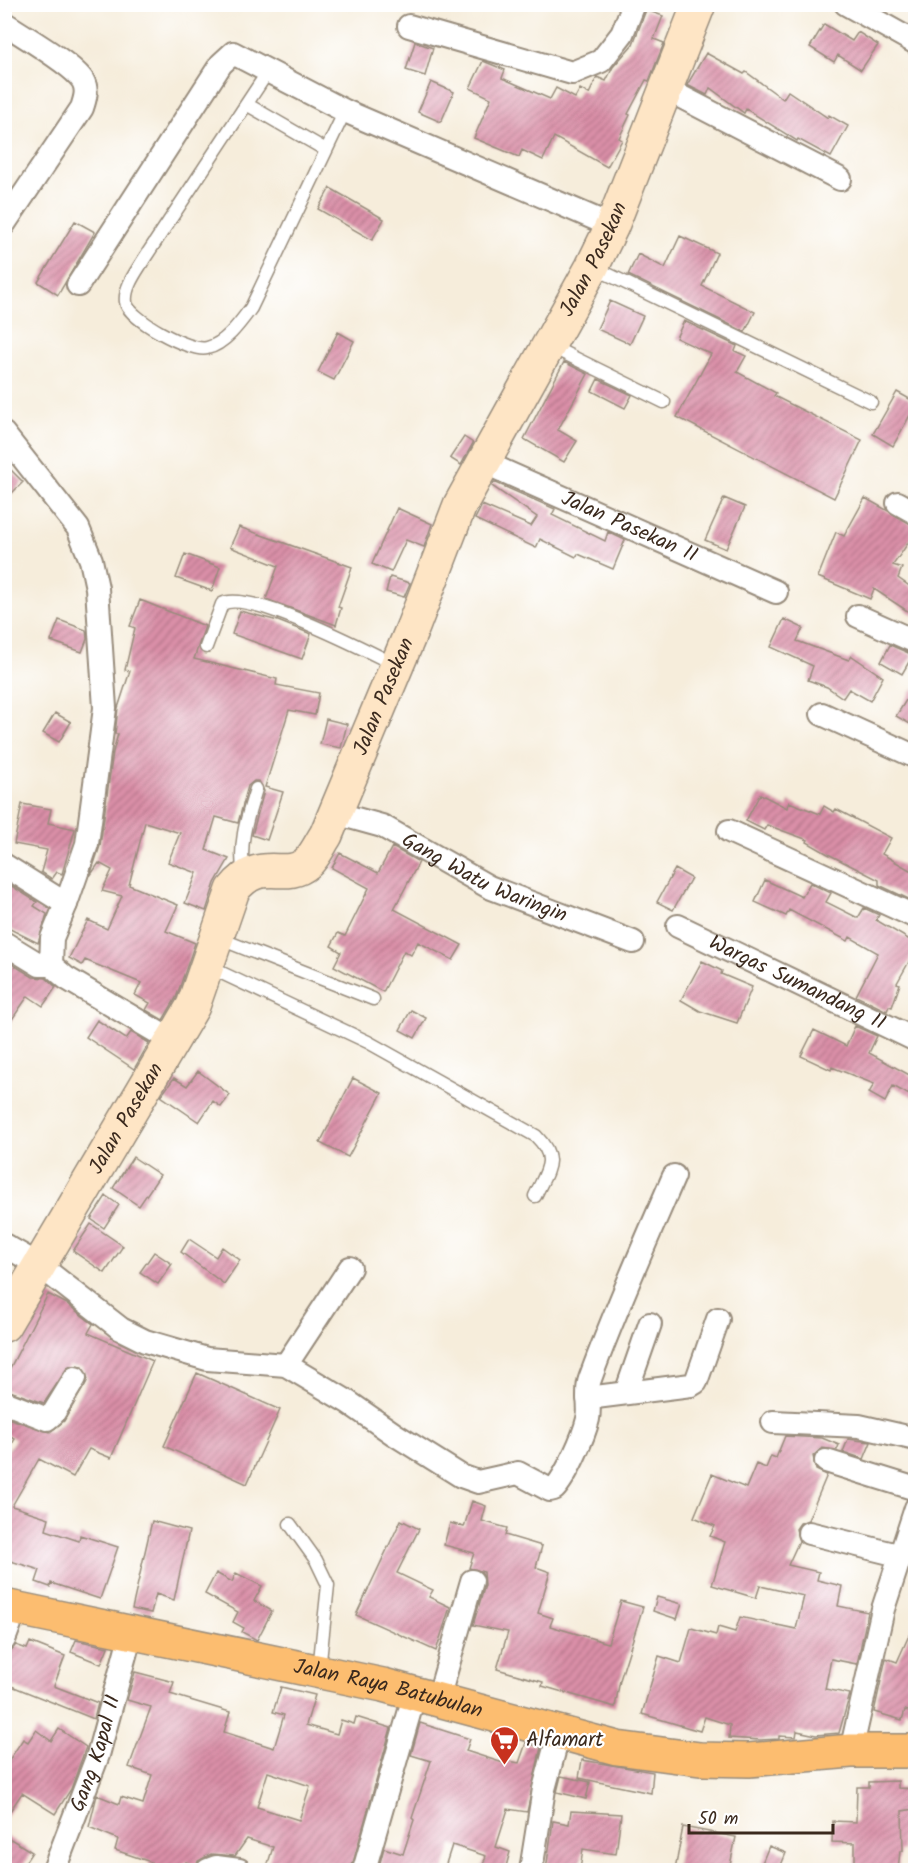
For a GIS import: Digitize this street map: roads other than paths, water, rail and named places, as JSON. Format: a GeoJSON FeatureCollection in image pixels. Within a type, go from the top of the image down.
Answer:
{"type":"FeatureCollection","features":[{"type":"Feature","properties":{"kind":"highway","name":"Jalan Raya Batubulan"},"geometry":{"type":"LineString","coordinates":[[10,1607],[319,1671],[427,1696],[617,1748],[700,1759],[749,1760],[851,1751],[915,1750]]}},
{"type":"Feature","properties":{"kind":"street"},"geometry":{"type":"LineString","coordinates":[[409,26],[572,73],[602,61],[622,34],[634,4]]}},
{"type":"Feature","properties":{"kind":"street","name":"Jalan Pasekan"},"geometry":{"type":"LineString","coordinates":[[4,1326],[174,1042],[193,1006],[233,890],[244,876],[259,870],[290,870],[306,864],[316,852],[335,813],[460,506],[550,346],[612,226],[699,4]]}},
{"type":"Feature","properties":{"kind":"street"},"geometry":{"type":"LineString","coordinates":[[846,4],[915,43]]}},
{"type":"Feature","properties":{"kind":"street"},"geometry":{"type":"LineString","coordinates":[[4,22],[73,70],[83,81],[87,92],[82,108],[4,224]]}},
{"type":"Feature","properties":{"kind":"street"},"geometry":{"type":"LineString","coordinates":[[78,285],[227,56],[233,53],[241,55],[345,111],[612,226]]}},
{"type":"Feature","properties":{"kind":"street"},"geometry":{"type":"LineString","coordinates":[[666,89],[840,179]]}},
{"type":"Feature","properties":{"kind":"street"},"geometry":{"type":"LineString","coordinates":[[4,434],[78,528],[91,560],[97,588],[105,708],[87,844],[52,938],[51,965]]}},
{"type":"Feature","properties":{"kind":"street","name":"Jalan Pasekan II"},"geometry":{"type":"LineString","coordinates":[[483,462],[776,592]]}},
{"type":"Feature","properties":{"kind":"street"},"geometry":{"type":"LineString","coordinates":[[858,616],[915,642]]}},
{"type":"Feature","properties":{"kind":"street"},"geometry":{"type":"LineString","coordinates":[[822,714],[915,758]]}},
{"type":"Feature","properties":{"kind":"street","name":"Gang Watu Waringin"},"geometry":{"type":"LineString","coordinates":[[335,813],[391,831],[489,887],[633,942]]}},
{"type":"Feature","properties":{"kind":"street"},"geometry":{"type":"LineString","coordinates":[[729,831],[915,917]]}},
{"type":"Feature","properties":{"kind":"street"},"geometry":{"type":"LineString","coordinates":[[4,865],[66,904]]}},
{"type":"Feature","properties":{"kind":"street","name":"Wargas Sumandang II"},"geometry":{"type":"LineString","coordinates":[[678,926],[915,1040]]}},
{"type":"Feature","properties":{"kind":"street"},"geometry":{"type":"LineString","coordinates":[[4,943],[39,965],[51,965],[66,978],[174,1042]]}},
{"type":"Feature","properties":{"kind":"street"},"geometry":{"type":"LineString","coordinates":[[4,1245],[36,1271],[92,1309],[146,1341],[207,1359],[286,1365],[348,1402],[461,1476],[477,1482],[512,1473],[550,1490],[554,1489],[562,1479],[588,1418],[589,1381],[607,1332],[674,1176]]}},
{"type":"Feature","properties":{"kind":"street"},"geometry":{"type":"LineString","coordinates":[[286,1365],[350,1268]]}},
{"type":"Feature","properties":{"kind":"street"},"geometry":{"type":"LineString","coordinates":[[588,1398],[691,1385],[696,1382],[718,1318]]}},
{"type":"Feature","properties":{"kind":"street"},"geometry":{"type":"LineString","coordinates":[[626,1393],[650,1324]]}},
{"type":"Feature","properties":{"kind":"street"},"geometry":{"type":"LineString","coordinates":[[4,1402],[47,1419],[53,1414],[75,1378]]}},
{"type":"Feature","properties":{"kind":"street"},"geometry":{"type":"LineString","coordinates":[[773,1422],[859,1426],[915,1439]]}},
{"type":"Feature","properties":{"kind":"street"},"geometry":{"type":"LineString","coordinates":[[826,1461],[915,1489]]}},
{"type":"Feature","properties":{"kind":"street"},"geometry":{"type":"LineString","coordinates":[[851,1751],[888,1587],[915,1508]]}},
{"type":"Feature","properties":{"kind":"street"},"geometry":{"type":"LineString","coordinates":[[809,1533],[898,1555]]}},
{"type":"Feature","properties":{"kind":"street"},"geometry":{"type":"LineString","coordinates":[[364,1870],[427,1696],[472,1581]]}},
{"type":"Feature","properties":{"kind":"street"},"geometry":{"type":"LineString","coordinates":[[4,1640],[10,1607]]}},
{"type":"Feature","properties":{"kind":"street","name":"Gang Kapal II"},"geometry":{"type":"LineString","coordinates":[[54,1870],[98,1755],[131,1633]]}},
{"type":"Feature","properties":{"kind":"street"},"geometry":{"type":"LineString","coordinates":[[531,1870],[544,1788],[559,1732]]}},
{"type":"Feature","properties":{"kind":"street"},"geometry":{"type":"LineString","coordinates":[[208,1870],[216,1867],[239,1870]]}},
{"type":"Feature","properties":{"kind":"lane"},"geometry":{"type":"LineString","coordinates":[[269,70],[144,259],[127,292],[126,302],[132,313],[174,340],[191,349],[206,349],[221,340],[251,308],[345,111]]}},
{"type":"Feature","properties":{"kind":"lane"},"geometry":{"type":"LineString","coordinates":[[248,105],[326,150]]}},
{"type":"Feature","properties":{"kind":"lane"},"geometry":{"type":"LineString","coordinates":[[592,267],[871,402]]}},
{"type":"Feature","properties":{"kind":"lane"},"geometry":{"type":"LineString","coordinates":[[550,346],[664,402]]}},
{"type":"Feature","properties":{"kind":"lane"},"geometry":{"type":"LineString","coordinates":[[206,647],[222,604],[228,600],[241,600],[287,615],[396,665]]}},
{"type":"Feature","properties":{"kind":"lane"},"geometry":{"type":"LineString","coordinates":[[244,876],[241,861],[243,831],[256,789]]}},
{"type":"Feature","properties":{"kind":"lane"},"geometry":{"type":"LineString","coordinates":[[212,952],[373,999]]}},
{"type":"Feature","properties":{"kind":"lane"},"geometry":{"type":"LineString","coordinates":[[212,952],[536,1136],[549,1151],[551,1161],[536,1197]]}},
{"type":"Feature","properties":{"kind":"lane"},"geometry":{"type":"LineString","coordinates":[[290,1524],[316,1560],[328,1585],[319,1671]]}},
{"type":"Feature","properties":{"kind":"place","name":"Alfamart"},"geometry":{"type":"Point","coordinates":[505,1766]}}]}
